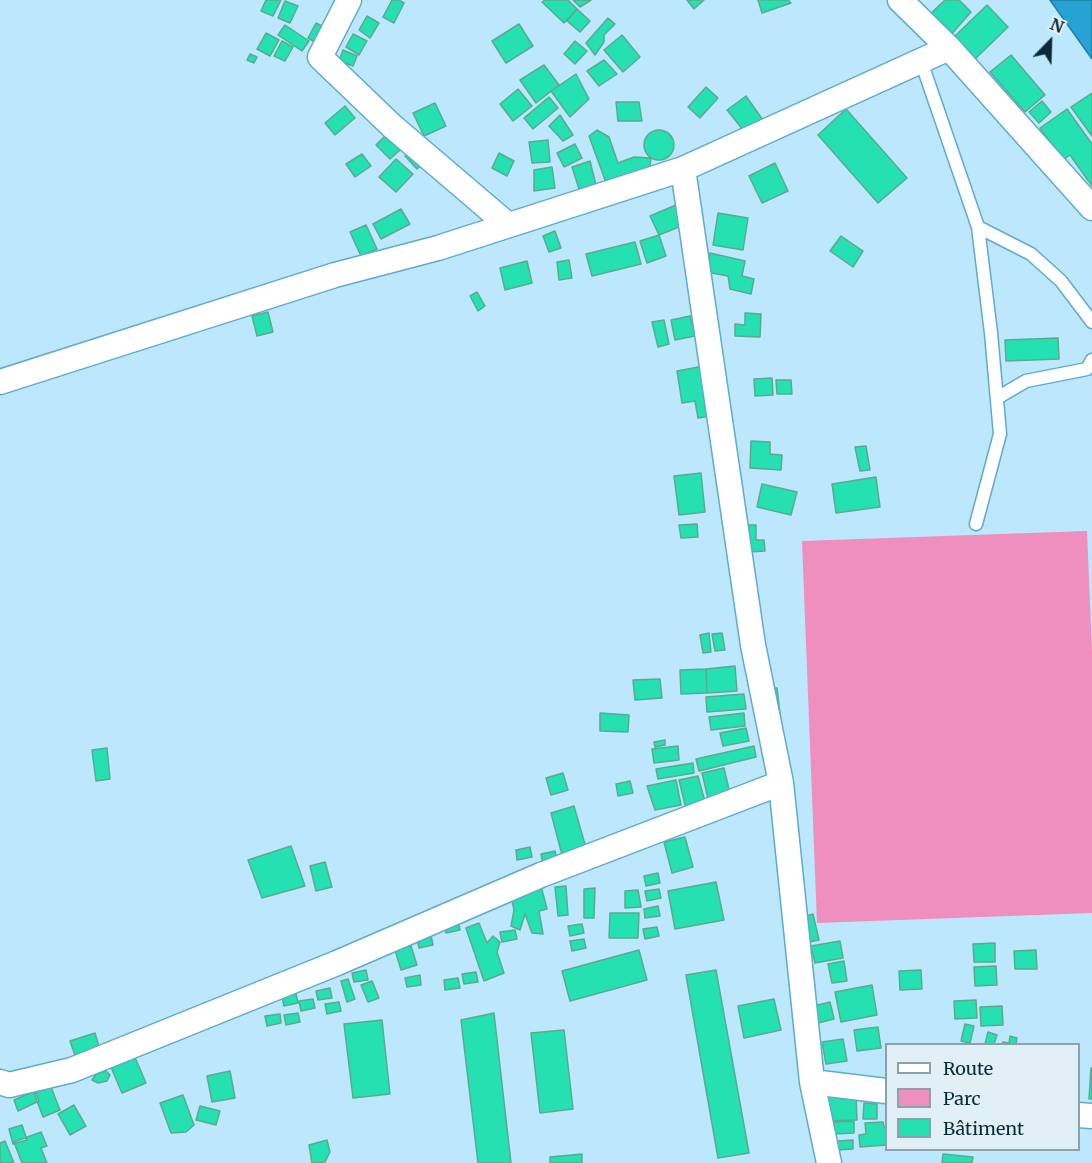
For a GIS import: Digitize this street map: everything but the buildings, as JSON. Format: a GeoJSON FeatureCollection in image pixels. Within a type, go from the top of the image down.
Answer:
{"type":"FeatureCollection","features":[{"type":"Feature","properties":{"kind":"street"},"geometry":{"type":"LineString","coordinates":[[349,0],[320,57],[392,126],[508,225]]}},
{"type":"Feature","properties":{"kind":"street"},"geometry":{"type":"LineString","coordinates":[[900,0],[949,48],[1092,208]]}},
{"type":"Feature","properties":{"kind":"street"},"geometry":{"type":"LineString","coordinates":[[0,382],[335,275],[438,248],[682,169],[949,48]]}},
{"type":"Feature","properties":{"kind":"street"},"geometry":{"type":"LineString","coordinates":[[682,169],[753,645],[781,783],[812,1082],[828,1163]]}},
{"type":"Feature","properties":{"kind":"street"},"geometry":{"type":"LineString","coordinates":[[0,1082],[9,1085],[72,1070],[337,963],[541,875],[781,783]]}},
{"type":"Feature","properties":{"kind":"street"},"geometry":{"type":"LineString","coordinates":[[812,1082],[885,1091]]}},
{"type":"Feature","properties":{"kind":"lane"},"geometry":{"type":"LineString","coordinates":[[921,61],[978,227],[1000,434],[976,524]]}},
{"type":"Feature","properties":{"kind":"lane"},"geometry":{"type":"LineString","coordinates":[[978,227],[1031,254],[1061,281],[1092,322]]}},
{"type":"Feature","properties":{"kind":"lane"},"geometry":{"type":"LineString","coordinates":[[997,398],[1026,381],[1087,369],[1092,360]]}},
{"type":"Feature","properties":{"kind":"green space"},"geometry":{"type":"Polygon","coordinates":[[[1087,531],[1092,653],[1092,913],[817,923],[802,541],[1087,531]]]}},
{"type":"Feature","properties":{"kind":"water"},"geometry":{"type":"Polygon","coordinates":[[[1050,0],[1092,0],[1092,59],[1050,0]]]}}]}
